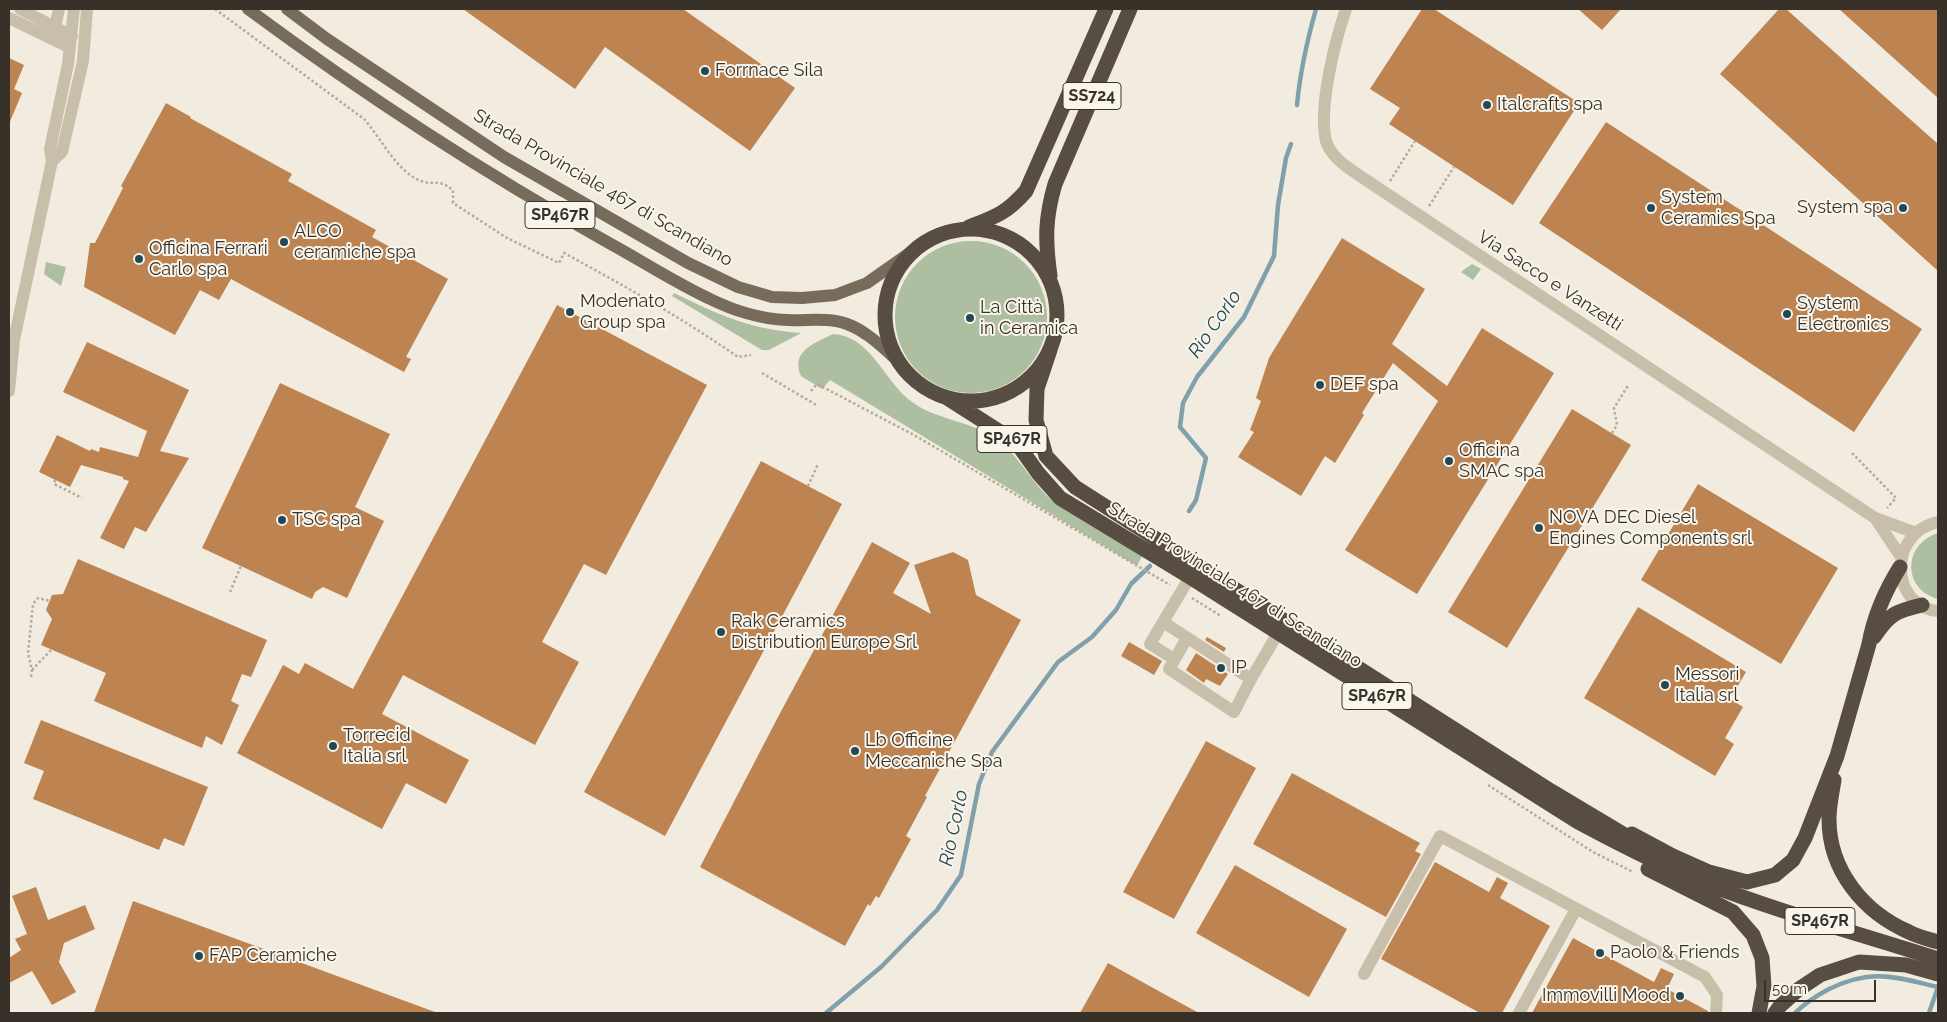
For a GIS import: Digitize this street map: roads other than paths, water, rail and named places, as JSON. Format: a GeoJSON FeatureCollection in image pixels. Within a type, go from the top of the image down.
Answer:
{"type":"FeatureCollection","features":[{"type":"Feature","properties":{"kind":"highway","name":"SS724"},"geometry":{"type":"LineString","coordinates":[[961,230],[998,216],[1015,204],[1026,191],[1035,175],[1106,9]]}},
{"type":"Feature","properties":{"kind":"highway","name":"SS724"},"geometry":{"type":"LineString","coordinates":[[1052,285],[1046,232],[1048,209],[1055,184],[1130,9]]}},
{"type":"Feature","properties":{"kind":"highway","name":"Strada Provinciale 467 di Scandiano"},"geometry":{"type":"LineString","coordinates":[[1547,796],[1278,634],[1190,577],[1060,498],[1038,473],[1016,442],[947,398],[922,387],[906,373],[896,359],[887,337],[884,311],[889,288],[902,264],[920,245],[937,236],[961,230],[983,230],[1007,237],[1033,256],[1048,275],[1056,303],[1057,326],[1037,389],[1036,420],[1046,456],[1075,487],[1547,796],[1578,822],[1640,855],[1702,881],[1747,898],[1938,958]]}},
{"type":"Feature","properties":{"kind":"highway","name":"Strada Provinciale 467 di Scandiano"},"geometry":{"type":"LineString","coordinates":[[947,398],[973,402],[1001,396],[1026,382],[1039,368],[1050,350]]}},
{"type":"Feature","properties":{"kind":"highway"},"geometry":{"type":"LineString","coordinates":[[1547,796],[1709,872],[1747,882],[1775,875],[1793,860],[1805,838],[1837,756],[1869,644],[1872,625],[1901,562]]}},
{"type":"Feature","properties":{"kind":"highway"},"geometry":{"type":"LineString","coordinates":[[1869,644],[1887,618],[1922,606]]}},
{"type":"Feature","properties":{"kind":"highway"},"geometry":{"type":"LineString","coordinates":[[1837,756],[1829,818],[1833,850],[1841,873],[1860,899],[1878,913],[1908,932],[1938,942]]}},
{"type":"Feature","properties":{"kind":"highway"},"geometry":{"type":"LineString","coordinates":[[1547,796],[1557,816],[1631,861],[1733,912],[1753,935],[1762,958],[1764,986],[1759,1013]]}},
{"type":"Feature","properties":{"kind":"highway"},"geometry":{"type":"LineString","coordinates":[[1775,1013],[1780,1006],[1820,975],[1859,962],[1906,965],[1938,974]]}},
{"type":"Feature","properties":{"kind":"main road","name":"Strada Provinciale 467 di Scandiano"},"geometry":{"type":"LineString","coordinates":[[246,9],[318,59],[535,202],[708,298],[740,311],[768,318],[832,320],[848,324],[870,336],[896,359]]}},
{"type":"Feature","properties":{"kind":"main road","name":"Strada Provinciale 467 di Scandiano"},"geometry":{"type":"LineString","coordinates":[[287,9],[327,39],[504,157],[688,263],[738,287],[772,297],[802,298],[835,295],[868,283],[920,245]]}},
{"type":"Feature","properties":{"kind":"street"},"geometry":{"type":"LineString","coordinates":[[20,9],[42,14],[56,27],[70,35]]}},
{"type":"Feature","properties":{"kind":"street"},"geometry":{"type":"LineString","coordinates":[[56,27],[59,9]]}},
{"type":"Feature","properties":{"kind":"street"},"geometry":{"type":"LineString","coordinates":[[9,18],[67,46],[70,35],[69,9]]}},
{"type":"Feature","properties":{"kind":"street"},"geometry":{"type":"LineString","coordinates":[[9,391],[14,340],[52,161],[50,149],[68,64],[74,9]]}},
{"type":"Feature","properties":{"kind":"street"},"geometry":{"type":"LineString","coordinates":[[52,161],[62,152],[82,67],[87,9]]}},
{"type":"Feature","properties":{"kind":"street","name":"Via Sacco e Vanzetti"},"geometry":{"type":"LineString","coordinates":[[1346,9],[1335,40],[1324,115],[1326,142],[1338,160],[1372,184],[1880,514],[1916,532]]}},
{"type":"Feature","properties":{"kind":"street","name":"Via Sacco e Vanzetti"},"geometry":{"type":"LineString","coordinates":[[1880,514],[1901,562],[1902,578],[1906,589],[1922,606]]}},
{"type":"Feature","properties":{"kind":"street"},"geometry":{"type":"LineString","coordinates":[[1901,562],[1904,548],[1916,532],[1923,527],[1938,522]]}},
{"type":"Feature","properties":{"kind":"street"},"geometry":{"type":"LineString","coordinates":[[1174,659],[1150,644],[1190,577]]}},
{"type":"Feature","properties":{"kind":"street"},"geometry":{"type":"LineString","coordinates":[[1922,606],[1938,611]]}},
{"type":"Feature","properties":{"kind":"street"},"geometry":{"type":"LineString","coordinates":[[1163,622],[1251,679]]}},
{"type":"Feature","properties":{"kind":"street"},"geometry":{"type":"LineString","coordinates":[[1187,638],[1168,669],[1234,712],[1278,634]]}},
{"type":"Feature","properties":{"kind":"street"},"geometry":{"type":"LineString","coordinates":[[1364,974],[1440,836],[1705,977],[1717,995],[1716,1013]]}},
{"type":"Feature","properties":{"kind":"street"},"geometry":{"type":"LineString","coordinates":[[1519,1013],[1576,909]]}},
{"type":"Feature","properties":{"kind":"waterway","name":"Rio Corlo"},"geometry":{"type":"LineString","coordinates":[[1297,105],[1304,57],[1316,9]]}},
{"type":"Feature","properties":{"kind":"waterway","name":"Rio Corlo"},"geometry":{"type":"LineString","coordinates":[[1189,511],[1196,500],[1206,458],[1180,427],[1183,403],[1197,377],[1244,317],[1274,256],[1278,205],[1286,158],[1291,144]]}},
{"type":"Feature","properties":{"kind":"waterway","name":"Rio Corlo"},"geometry":{"type":"LineString","coordinates":[[826,1013],[881,967],[937,910],[961,875],[979,784],[992,752],[1058,662],[1092,637],[1116,610],[1131,584],[1150,566]]}},
{"type":"Feature","properties":{"kind":"waterway"},"geometry":{"type":"LineString","coordinates":[[1795,1013],[1829,989],[1858,978],[1884,976],[1938,987]]}},
{"type":"Feature","properties":{"kind":"waterway"},"geometry":{"type":"LineString","coordinates":[[1929,1013],[1938,987]]}},
{"type":"Feature","properties":{"kind":"place","name":"Forrnace Sila"},"geometry":{"type":"Point","coordinates":[705,71]}},
{"type":"Feature","properties":{"kind":"place","name":"Italcrafts spa"},"geometry":{"type":"Point","coordinates":[1487,105]}},
{"type":"Feature","properties":{"kind":"place","name":"System Ceramics Spa"},"geometry":{"type":"Point","coordinates":[1651,208]}},
{"type":"Feature","properties":{"kind":"place","name":"System spa"},"geometry":{"type":"Point","coordinates":[1903,208]}},
{"type":"Feature","properties":{"kind":"place","name":"ALCO ceramiche spa"},"geometry":{"type":"Point","coordinates":[284,242]}},
{"type":"Feature","properties":{"kind":"place","name":"Officina Ferrari Carlo spa"},"geometry":{"type":"Point","coordinates":[139,259]}},
{"type":"Feature","properties":{"kind":"place","name":"Modenato Group spa"},"geometry":{"type":"Point","coordinates":[570,312]}},
{"type":"Feature","properties":{"kind":"place","name":"System Electronics"},"geometry":{"type":"Point","coordinates":[1787,314]}},
{"type":"Feature","properties":{"kind":"place","name":"La Città in Ceramica"},"geometry":{"type":"Point","coordinates":[970,318]}},
{"type":"Feature","properties":{"kind":"place","name":"DEF spa"},"geometry":{"type":"Point","coordinates":[1320,385]}},
{"type":"Feature","properties":{"kind":"place","name":"Officina SMAC spa"},"geometry":{"type":"Point","coordinates":[1449,461]}},
{"type":"Feature","properties":{"kind":"place","name":"TSC spa"},"geometry":{"type":"Point","coordinates":[282,520]}},
{"type":"Feature","properties":{"kind":"place","name":"NOVA DEC Diesel Engines Components srl"},"geometry":{"type":"Point","coordinates":[1539,528]}},
{"type":"Feature","properties":{"kind":"place","name":"Rak Ceramics Distribution Europe Srl"},"geometry":{"type":"Point","coordinates":[721,632]}},
{"type":"Feature","properties":{"kind":"place","name":"IP"},"geometry":{"type":"Point","coordinates":[1221,668]}},
{"type":"Feature","properties":{"kind":"place","name":"Messori Italia srl"},"geometry":{"type":"Point","coordinates":[1665,685]}},
{"type":"Feature","properties":{"kind":"place","name":"Torrecid Italia srl"},"geometry":{"type":"Point","coordinates":[333,746]}},
{"type":"Feature","properties":{"kind":"place","name":"Lb Officine Meccaniche Spa"},"geometry":{"type":"Point","coordinates":[855,751]}},
{"type":"Feature","properties":{"kind":"place","name":"Paolo & Friends"},"geometry":{"type":"Point","coordinates":[1600,953]}},
{"type":"Feature","properties":{"kind":"place","name":"FAP Ceramiche"},"geometry":{"type":"Point","coordinates":[199,956]}},
{"type":"Feature","properties":{"kind":"place","name":"Immovilli Mood"},"geometry":{"type":"Point","coordinates":[1680,996]}}]}
